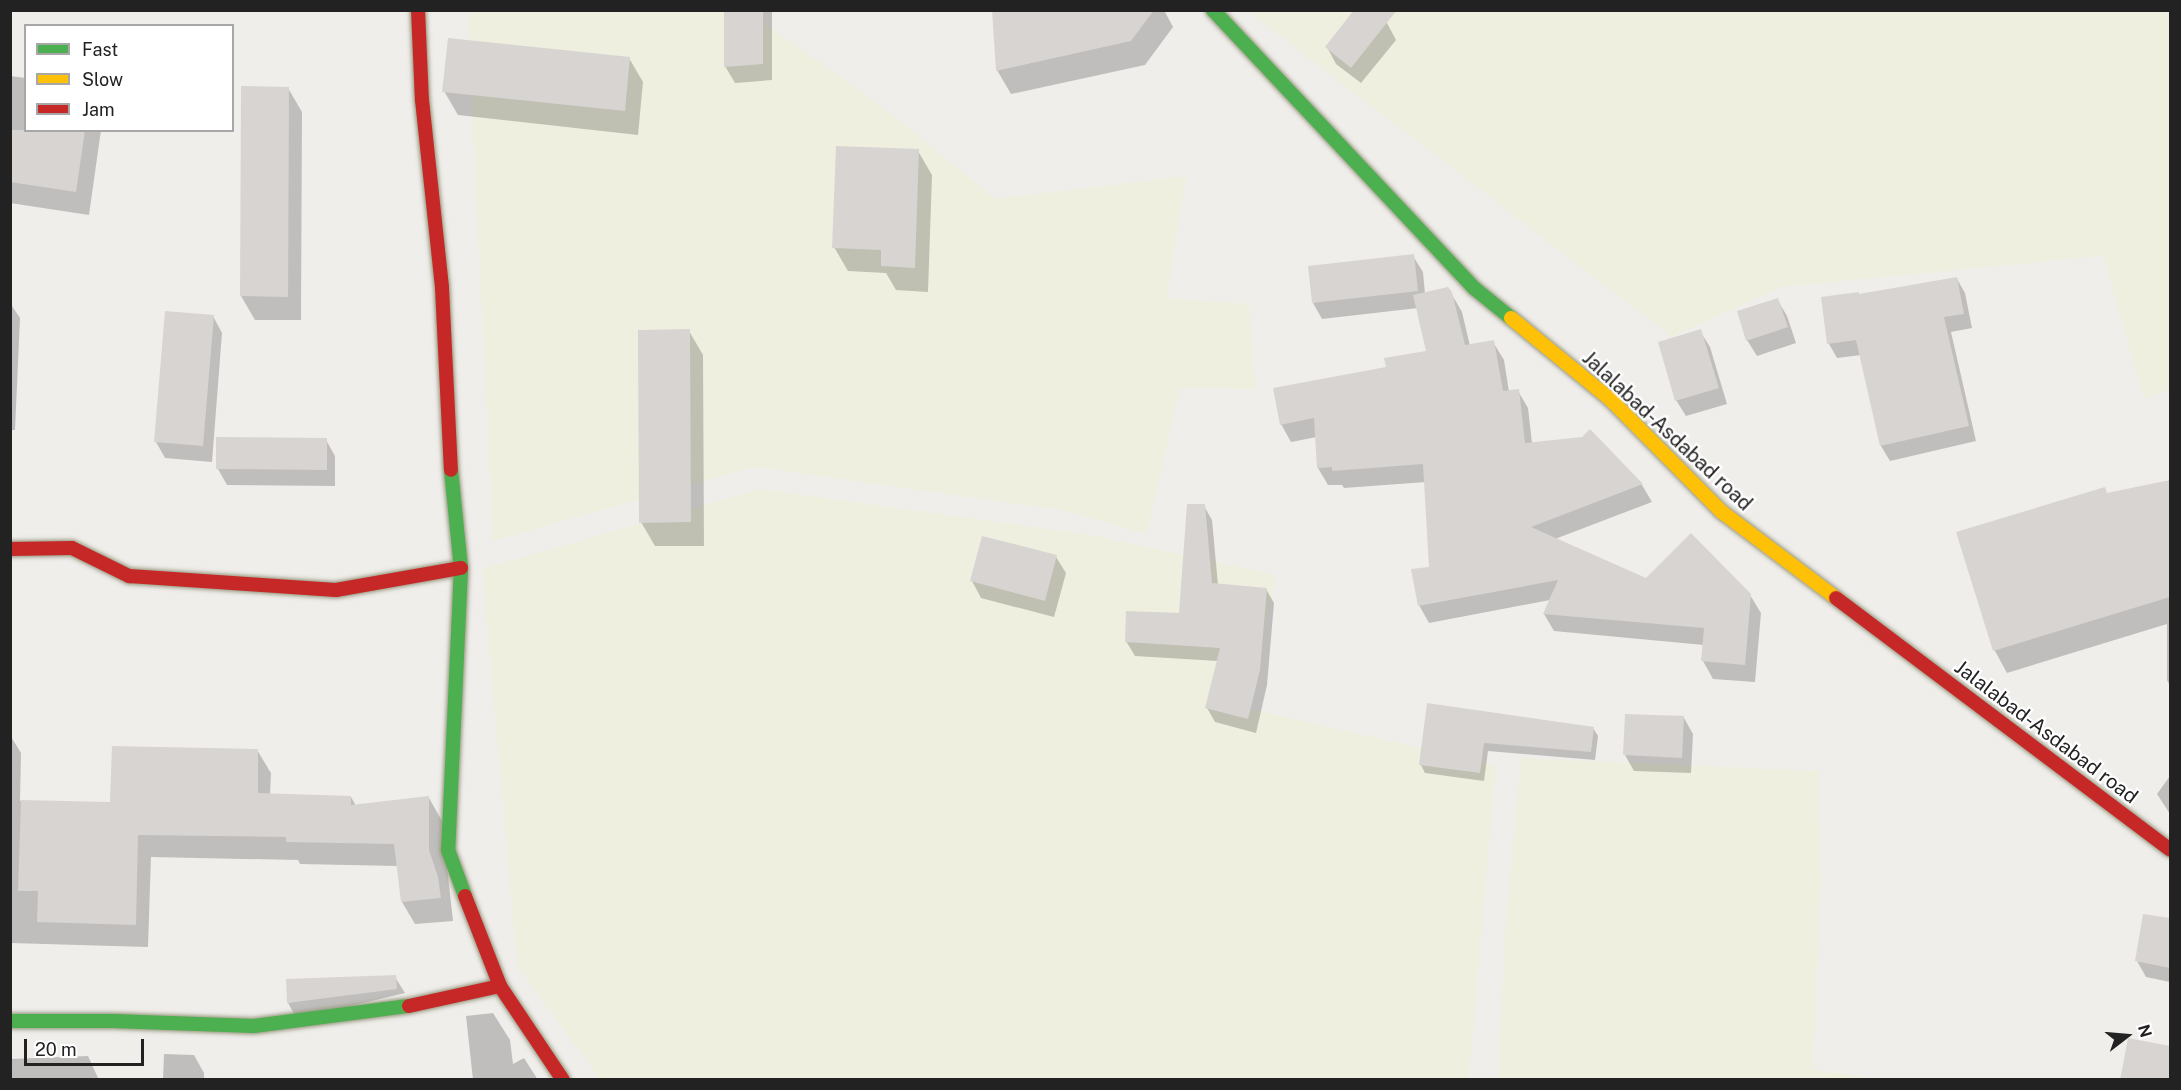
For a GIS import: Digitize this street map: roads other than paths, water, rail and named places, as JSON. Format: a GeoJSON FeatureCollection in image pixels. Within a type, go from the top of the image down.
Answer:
{"type":"FeatureCollection","features":[{"type":"Feature","properties":{"kind":"street"},"geometry":{"type":"LineString","coordinates":[[418,10],[422,100],[442,288],[452,486],[461,568],[448,850],[500,986],[563,1080]]}},
{"type":"Feature","properties":{"kind":"street","name":"Jalalabad-Asdabad road"},"geometry":{"type":"LineString","coordinates":[[1213,10],[1474,288],[1610,399],[1722,512],[2170,850]]}},
{"type":"Feature","properties":{"kind":"street"},"geometry":{"type":"LineString","coordinates":[[10,549],[72,548],[129,576],[336,590],[461,568]]}},
{"type":"Feature","properties":{"kind":"street"},"geometry":{"type":"LineString","coordinates":[[10,1021],[113,1021],[254,1026],[395,1009],[500,986]]}}]}
